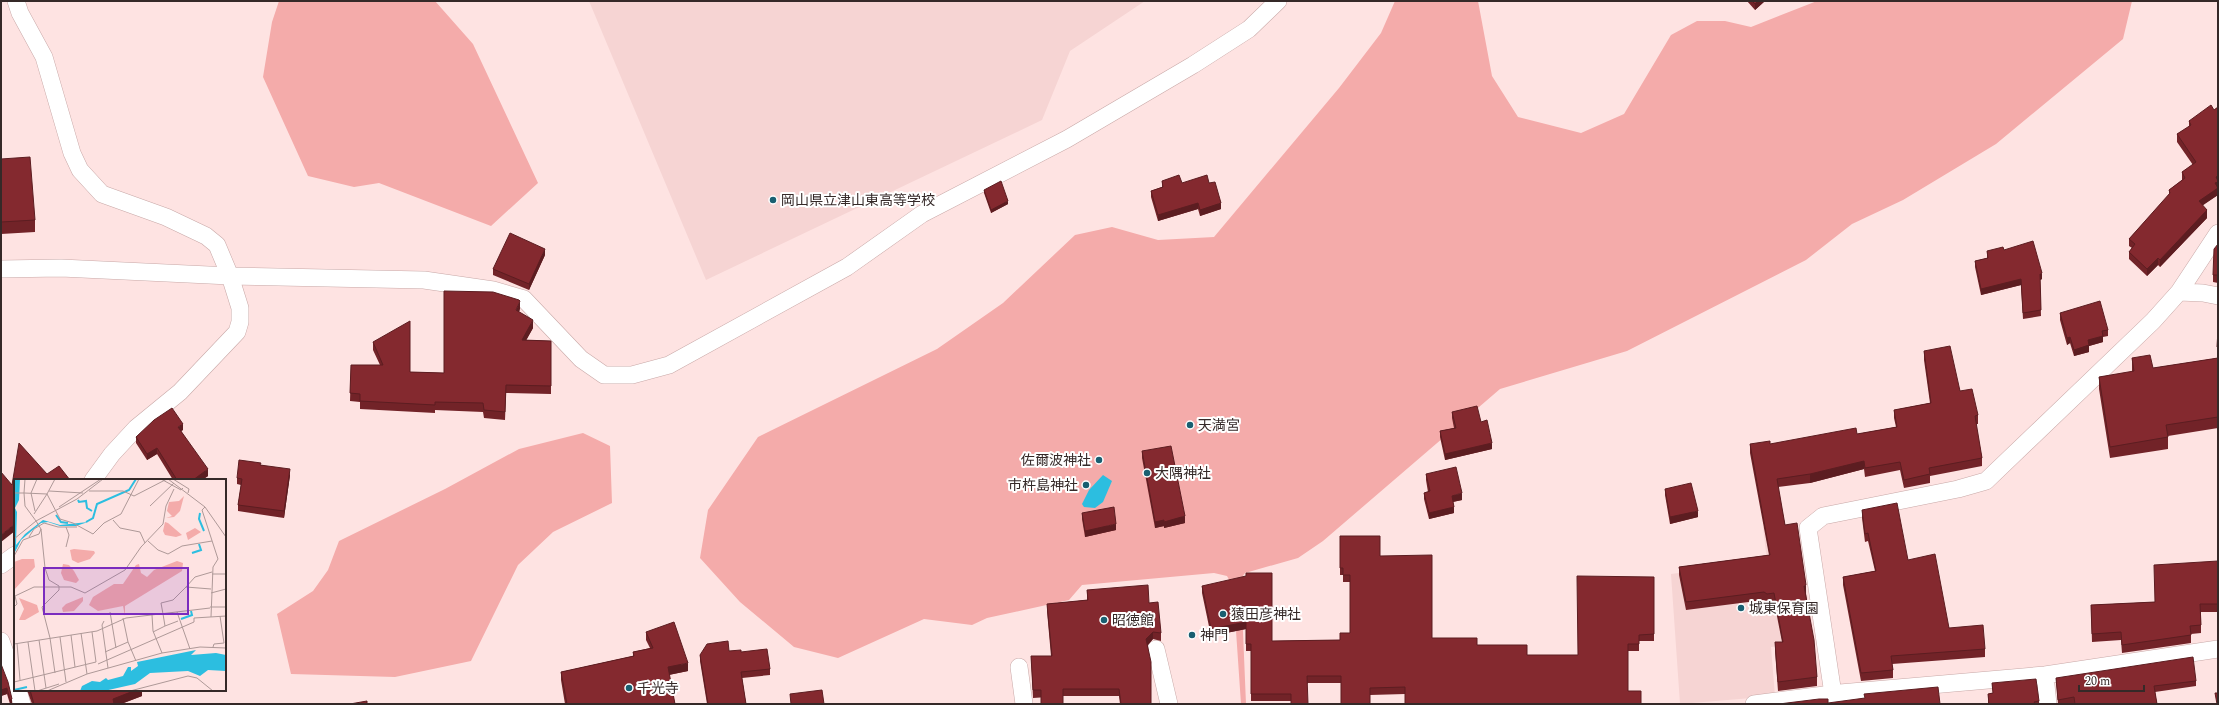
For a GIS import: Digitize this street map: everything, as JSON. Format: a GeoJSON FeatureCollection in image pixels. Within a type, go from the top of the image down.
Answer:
{"type":"FeatureCollection","features":[{"type":"Feature","properties":{"kind":"street"},"geometry":{"type":"LineString","coordinates":[[16,1],[20,13],[44,57],[52,77],[72,153],[80,170],[102,194],[166,217],[206,236],[217,245],[230,276],[240,308],[240,322],[237,332],[180,392],[136,428],[112,454],[94,479]]}},
{"type":"Feature","properties":{"kind":"street"},"geometry":{"type":"LineString","coordinates":[[1,269],[61,268],[230,276],[424,280],[494,290],[524,299],[581,359],[604,374],[632,375],[648,372],[669,365],[847,267],[922,214],[1067,139],[1187,69],[1249,29],[1278,1]]}},
{"type":"Feature","properties":{"kind":"street"},"geometry":{"type":"LineString","coordinates":[[1838,697],[1808,528],[1823,516],[1958,489],[1986,481],[2153,321],[2179,292],[2218,233]]}},
{"type":"Feature","properties":{"kind":"street"},"geometry":{"type":"LineString","coordinates":[[2179,292],[2202,293],[2218,296]]}},
{"type":"Feature","properties":{"kind":"street"},"geometry":{"type":"LineString","coordinates":[[1,565],[14,556]]}},
{"type":"Feature","properties":{"kind":"street"},"geometry":{"type":"LineString","coordinates":[[1,641],[14,679]]}},
{"type":"Feature","properties":{"kind":"street"},"geometry":{"type":"LineString","coordinates":[[1156,649],[1169,704]]}},
{"type":"Feature","properties":{"kind":"street"},"geometry":{"type":"LineString","coordinates":[[1754,704],[1838,697],[2045,675],[2218,649]]}},
{"type":"Feature","properties":{"kind":"street"},"geometry":{"type":"LineString","coordinates":[[1019,667],[1024,704]]}},
{"type":"Feature","properties":{"kind":"street"},"geometry":{"type":"LineString","coordinates":[[2045,675],[2048,704]]}},
{"type":"Feature","properties":{"kind":"street"},"geometry":{"type":"LineString","coordinates":[[18,691],[22,704]]}},
{"type":"Feature","properties":{"kind":"shaded area"},"geometry":{"type":"Polygon","coordinates":[[[279,1],[435,1],[473,44],[538,183],[491,226],[379,183],[354,187],[308,176],[263,77],[272,22],[279,1]]]}},
{"type":"Feature","properties":{"kind":"shaded area","name":"岡山県立津山東高等学校"},"geometry":{"type":"Polygon","coordinates":[[[589,1],[1145,1],[1070,51],[1042,120],[706,280],[589,1]]]}},
{"type":"Feature","properties":{"kind":"shaded area"},"geometry":{"type":"Polygon","coordinates":[[[1395,1],[1478,1],[1492,76],[1518,117],[1581,133],[1624,114],[1671,35],[1697,21],[1725,21],[1751,27],[1817,1],[2132,1],[2123,39],[1996,144],[1903,200],[1852,224],[1806,260],[1627,351],[1500,389],[1323,541],[1298,558],[1245,573],[1242,577],[1241,584],[1246,704],[1241,704],[1233,587],[1227,576],[1214,573],[1082,585],[1069,600],[987,618],[972,625],[924,619],[838,658],[794,647],[740,602],[700,558],[708,510],[758,437],[937,349],[1003,303],[1075,235],[1112,227],[1158,240],[1214,237],[1339,88],[1381,33],[1395,1]]]}},
{"type":"Feature","properties":{"kind":"shaded area"},"geometry":{"type":"Polygon","coordinates":[[[583,433],[610,446],[612,503],[553,532],[518,565],[471,661],[395,677],[291,674],[277,614],[313,591],[328,570],[339,541],[445,489],[519,449],[583,433]]]}},
{"type":"Feature","properties":{"kind":"shaded area","name":"城東保育園"},"geometry":{"type":"Polygon","coordinates":[[[1795,523],[1815,642],[1771,647],[1775,696],[1680,704],[1671,574],[1767,561],[1763,527],[1795,523]]]}},
{"type":"Feature","properties":{"kind":"water"},"geometry":{"type":"Polygon","coordinates":[[[1103,475],[1112,481],[1103,502],[1095,508],[1084,507],[1082,504],[1089,490],[1103,475]]]}},
{"type":"Feature","properties":{"kind":"building"},"geometry":{"type":"Polygon","coordinates":[[[2211,105],[2214,110],[2218,107],[2218,176],[2216,177],[2218,182],[2215,183],[2218,188],[2199,201],[2207,210],[2160,260],[2158,258],[2147,269],[2129,252],[2135,244],[2129,239],[2170,193],[2169,190],[2185,178],[2182,172],[2196,162],[2177,134],[2191,125],[2189,121],[2211,105]]]}},
{"type":"Feature","properties":{"kind":"building"},"geometry":{"type":"Polygon","coordinates":[[[30,157],[35,220],[1,222],[1,159],[30,157]]]}},
{"type":"Feature","properties":{"kind":"building"},"geometry":{"type":"Polygon","coordinates":[[[1179,175],[1182,183],[1207,175],[1209,183],[1215,182],[1221,203],[1200,210],[1198,203],[1158,215],[1151,191],[1163,187],[1162,181],[1179,175]]]}},
{"type":"Feature","properties":{"kind":"building"},"geometry":{"type":"Polygon","coordinates":[[[1001,181],[1008,201],[991,210],[984,190],[1001,181]]]}},
{"type":"Feature","properties":{"kind":"building"},"geometry":{"type":"Polygon","coordinates":[[[510,233],[545,249],[529,284],[493,269],[510,233]]]}},
{"type":"Feature","properties":{"kind":"building"},"geometry":{"type":"Polygon","coordinates":[[[2033,241],[2042,273],[2040,274],[2041,310],[2023,313],[2021,279],[1981,289],[1975,261],[1988,258],[1987,251],[2003,247],[2004,250],[2033,241]]]}},
{"type":"Feature","properties":{"kind":"building"},"geometry":{"type":"Polygon","coordinates":[[[2218,244],[2218,275],[2213,275],[2214,249],[2218,244]]]}},
{"type":"Feature","properties":{"kind":"building"},"geometry":{"type":"Polygon","coordinates":[[[444,291],[493,292],[519,300],[520,301],[516,310],[533,320],[522,340],[551,341],[551,386],[506,385],[505,412],[484,410],[483,403],[435,402],[435,405],[360,401],[360,394],[350,393],[351,365],[383,365],[373,342],[410,321],[410,372],[444,373],[444,291]]]}},
{"type":"Feature","properties":{"kind":"building"},"geometry":{"type":"Polygon","coordinates":[[[2100,301],[2108,330],[2102,331],[2103,336],[2088,340],[2089,345],[2074,350],[2070,337],[2067,338],[2060,313],[2100,301]]]}},
{"type":"Feature","properties":{"kind":"building"},"geometry":{"type":"Polygon","coordinates":[[[1950,346],[1960,391],[1972,389],[1978,415],[1975,416],[1982,458],[1929,468],[1930,474],[1904,480],[1900,462],[1865,468],[1864,461],[1810,474],[1777,479],[1785,525],[1797,523],[1806,585],[1804,586],[1814,640],[1817,677],[1778,682],[1775,642],[1783,642],[1774,593],[1767,594],[1764,592],[1686,602],[1679,567],[1770,555],[1750,444],[1770,441],[1770,444],[1856,428],[1857,434],[1897,427],[1894,410],[1931,403],[1924,351],[1950,346]]]}},
{"type":"Feature","properties":{"kind":"building"},"geometry":{"type":"Polygon","coordinates":[[[2150,355],[2153,368],[2218,358],[2218,417],[2166,425],[2168,437],[2110,447],[2099,377],[2134,371],[2132,358],[2150,355]]]}},
{"type":"Feature","properties":{"kind":"building"},"geometry":{"type":"Polygon","coordinates":[[[1477,406],[1481,422],[1487,420],[1492,443],[1445,454],[1440,431],[1456,428],[1452,412],[1477,406]]]}},
{"type":"Feature","properties":{"kind":"building"},"geometry":{"type":"Polygon","coordinates":[[[172,408],[183,424],[178,427],[208,469],[194,479],[176,479],[157,448],[147,454],[136,437],[154,420],[172,408]]]}},
{"type":"Feature","properties":{"kind":"building"},"geometry":{"type":"Polygon","coordinates":[[[19,443],[47,474],[59,466],[69,479],[14,479],[14,525],[1,535],[1,472],[12,485],[19,443]]]}},
{"type":"Feature","properties":{"kind":"building"},"geometry":{"type":"Polygon","coordinates":[[[1171,446],[1185,516],[1164,522],[1164,520],[1155,522],[1142,451],[1171,446]]]}},
{"type":"Feature","properties":{"kind":"building"},"geometry":{"type":"Polygon","coordinates":[[[239,460],[261,463],[260,465],[290,469],[284,511],[238,505],[242,479],[237,478],[239,460]]]}},
{"type":"Feature","properties":{"kind":"building"},"geometry":{"type":"Polygon","coordinates":[[[1456,467],[1462,493],[1452,496],[1454,507],[1429,513],[1424,493],[1430,491],[1426,474],[1456,467]]]}},
{"type":"Feature","properties":{"kind":"building"},"geometry":{"type":"Polygon","coordinates":[[[1691,483],[1698,511],[1670,517],[1665,489],[1691,483]]]}},
{"type":"Feature","properties":{"kind":"building"},"geometry":{"type":"Polygon","coordinates":[[[1897,503],[1908,560],[1935,554],[1949,628],[1983,625],[1985,649],[1891,656],[1893,670],[1861,673],[1843,577],[1876,571],[1868,533],[1865,534],[1862,510],[1897,503]]]}},
{"type":"Feature","properties":{"kind":"building"},"geometry":{"type":"Polygon","coordinates":[[[1114,507],[1116,524],[1085,531],[1082,513],[1114,507]]]}},
{"type":"Feature","properties":{"kind":"building"},"geometry":{"type":"Polygon","coordinates":[[[1340,536],[1380,536],[1380,556],[1432,555],[1432,638],[1477,638],[1477,645],[1527,645],[1527,655],[1578,655],[1577,576],[1654,577],[1654,634],[1639,635],[1639,644],[1628,644],[1628,691],[1641,691],[1641,704],[1405,704],[1405,687],[1370,688],[1370,704],[1341,704],[1341,676],[1307,676],[1308,704],[1291,704],[1291,694],[1251,694],[1251,644],[1246,644],[1246,622],[1211,629],[1202,586],[1246,576],[1246,573],[1272,573],[1272,641],[1340,640],[1340,633],[1350,633],[1350,575],[1343,575],[1343,568],[1340,568],[1340,536]]]}},
{"type":"Feature","properties":{"kind":"building"},"geometry":{"type":"Polygon","coordinates":[[[2218,561],[2218,604],[2200,604],[2201,625],[2190,626],[2191,635],[2122,645],[2121,632],[2092,634],[2091,605],[2155,602],[2154,565],[2218,561]]]}},
{"type":"Feature","properties":{"kind":"building"},"geometry":{"type":"Polygon","coordinates":[[[1148,585],[1149,603],[1158,602],[1161,633],[1153,632],[1146,639],[1151,662],[1151,704],[1121,704],[1119,689],[1063,689],[1063,704],[1041,704],[1041,690],[1033,690],[1031,656],[1052,656],[1047,604],[1088,600],[1087,590],[1148,585]]]}},
{"type":"Feature","properties":{"kind":"building"},"geometry":{"type":"Polygon","coordinates":[[[674,622],[688,663],[668,667],[675,704],[567,704],[561,672],[634,656],[633,652],[653,648],[646,632],[674,622]]]}},
{"type":"Feature","properties":{"kind":"building"},"geometry":{"type":"Polygon","coordinates":[[[728,641],[729,651],[741,650],[741,652],[767,649],[770,669],[741,672],[746,704],[708,704],[700,655],[707,644],[728,641]]]}},
{"type":"Feature","properties":{"kind":"building"},"geometry":{"type":"Polygon","coordinates":[[[2193,657],[2196,681],[2154,686],[2157,704],[2075,704],[2074,697],[2058,700],[2056,678],[2193,657]]]}},
{"type":"Feature","properties":{"kind":"building"},"geometry":{"type":"Polygon","coordinates":[[[1,664],[8,682],[12,699],[10,700],[7,688],[1,690],[1,664]]]}},
{"type":"Feature","properties":{"kind":"building"},"geometry":{"type":"Polygon","coordinates":[[[2036,679],[2039,701],[2034,702],[2035,704],[1989,704],[1988,694],[1993,693],[1992,683],[2036,679]]]}},
{"type":"Feature","properties":{"kind":"building"},"geometry":{"type":"Polygon","coordinates":[[[1938,687],[1940,704],[1779,704],[1819,699],[1828,699],[1828,703],[1865,698],[1864,694],[1938,687]]]}},
{"type":"Feature","properties":{"kind":"building"},"geometry":{"type":"Polygon","coordinates":[[[822,690],[824,704],[791,704],[790,694],[822,690]]]}},
{"type":"Feature","properties":{"kind":"building"},"geometry":{"type":"Polygon","coordinates":[[[30,691],[133,691],[113,699],[114,704],[34,704],[30,691]]]}},
{"type":"Feature","properties":{"kind":"building"},"geometry":{"type":"Polygon","coordinates":[[[2215,693],[2218,693],[2218,704],[2217,704],[2215,693]]]}},
{"type":"Feature","properties":{"kind":"building"},"geometry":{"type":"Polygon","coordinates":[[[367,701],[367,704],[350,704],[367,701]]]}},
{"type":"Feature","properties":{"kind":"place","name":"岡山県立津山東高等学校"},"geometry":{"type":"Point","coordinates":[773,200]}},
{"type":"Feature","properties":{"kind":"place","name":"天満宮"},"geometry":{"type":"Point","coordinates":[1190,425]}},
{"type":"Feature","properties":{"kind":"place","name":"佐爾波神社"},"geometry":{"type":"Point","coordinates":[1099,460]}},
{"type":"Feature","properties":{"kind":"place","name":"大隅神社"},"geometry":{"type":"Point","coordinates":[1147,473]}},
{"type":"Feature","properties":{"kind":"place","name":"市杵島神社"},"geometry":{"type":"Point","coordinates":[1086,485]}},
{"type":"Feature","properties":{"kind":"place","name":"城東保育園"},"geometry":{"type":"Point","coordinates":[1741,608]}},
{"type":"Feature","properties":{"kind":"place","name":"猿田彦神社"},"geometry":{"type":"Point","coordinates":[1223,614]}},
{"type":"Feature","properties":{"kind":"place","name":"昭徳館"},"geometry":{"type":"Point","coordinates":[1104,620]}},
{"type":"Feature","properties":{"kind":"place","name":"神門"},"geometry":{"type":"Point","coordinates":[1192,635]}},
{"type":"Feature","properties":{"kind":"place","name":"千光寺"},"geometry":{"type":"Point","coordinates":[629,688]}}]}
